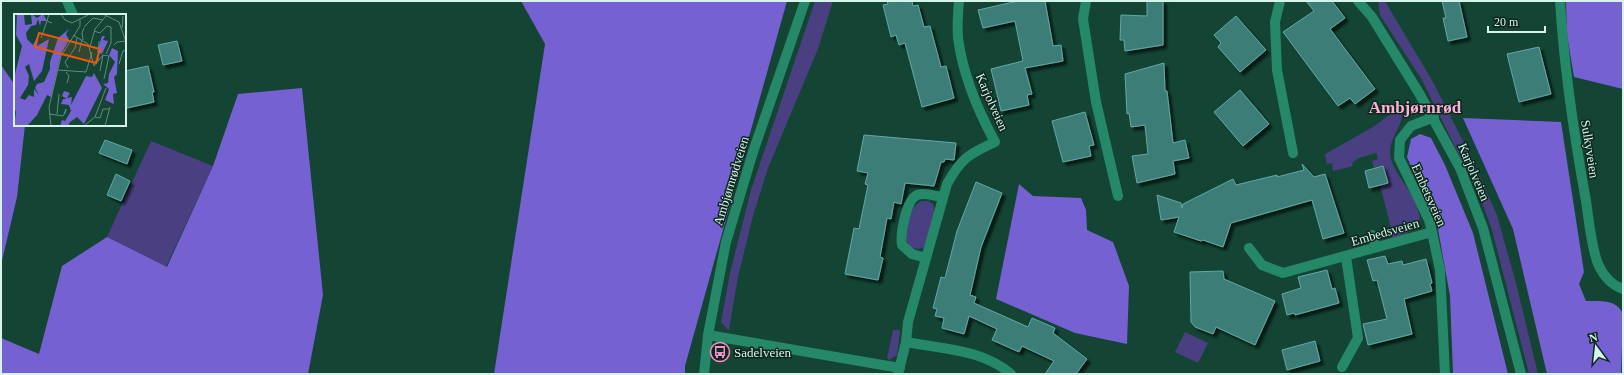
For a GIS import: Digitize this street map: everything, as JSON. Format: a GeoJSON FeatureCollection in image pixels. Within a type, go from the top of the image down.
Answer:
{"type":"FeatureCollection","features":[{"type":"Feature","properties":{"kind":"street"},"geometry":{"type":"LineString","coordinates":[[67,1],[73,14]]}},
{"type":"Feature","properties":{"kind":"street","name":"Ambjørnrødveien"},"geometry":{"type":"LineString","coordinates":[[704,374],[708,335],[726,242],[753,152],[805,1]]}},
{"type":"Feature","properties":{"kind":"street","name":"Karjolveien"},"geometry":{"type":"LineString","coordinates":[[942,198],[946,184],[961,161],[968,155],[995,142],[980,113],[966,78],[958,37],[958,1]]}},
{"type":"Feature","properties":{"kind":"street"},"geometry":{"type":"LineString","coordinates":[[1086,1],[1083,19],[1096,102],[1118,196]]}},
{"type":"Feature","properties":{"kind":"street"},"geometry":{"type":"LineString","coordinates":[[1280,1],[1275,22],[1277,70],[1293,153]]}},
{"type":"Feature","properties":{"kind":"street","name":"Karjolveien"},"geometry":{"type":"LineString","coordinates":[[1358,1],[1372,17],[1434,117],[1460,168],[1483,228],[1521,374]]}},
{"type":"Feature","properties":{"kind":"street","name":"Sulkyveien"},"geometry":{"type":"LineString","coordinates":[[1560,1],[1569,100],[1596,256],[1598,264],[1607,279],[1623,289]]}},
{"type":"Feature","properties":{"kind":"street","name":"Embetsveien"},"geometry":{"type":"LineString","coordinates":[[1434,117],[1411,126],[1400,140],[1399,158],[1429,220],[1432,232],[1440,270],[1445,374]]}},
{"type":"Feature","properties":{"kind":"street"},"geometry":{"type":"LineString","coordinates":[[708,335],[899,371],[906,342],[908,322],[926,258],[942,198],[923,194],[912,198],[908,206],[901,234],[902,245],[912,254],[926,258]]}},
{"type":"Feature","properties":{"kind":"street","name":"Embedsveien"},"geometry":{"type":"LineString","coordinates":[[1249,248],[1262,265],[1283,273],[1346,257],[1432,232]]}},
{"type":"Feature","properties":{"kind":"street"},"geometry":{"type":"LineString","coordinates":[[1372,235],[1376,248]]}},
{"type":"Feature","properties":{"kind":"street","name":"Embedsveien"},"geometry":{"type":"LineString","coordinates":[[1342,367],[1358,338],[1346,257]]}},
{"type":"Feature","properties":{"kind":"street"},"geometry":{"type":"LineString","coordinates":[[906,342],[966,352],[986,358],[1002,366],[1011,374]]}},
{"type":"Feature","properties":{"kind":"shaded area"},"geometry":{"type":"Polygon","coordinates":[[[521,1],[787,1],[685,366],[685,374],[494,374],[545,44],[521,1]]]}},
{"type":"Feature","properties":{"kind":"shaded area"},"geometry":{"type":"Polygon","coordinates":[[[815,1],[833,1],[818,49],[768,168],[753,216],[738,277],[728,330],[721,322],[730,273],[751,190],[815,1]]]}},
{"type":"Feature","properties":{"kind":"shaded area"},"geometry":{"type":"Polygon","coordinates":[[[1378,1],[1385,1],[1433,82],[1465,145],[1497,215],[1516,283],[1538,374],[1529,374],[1492,230],[1480,197],[1422,80],[1380,15],[1378,1]]]}},
{"type":"Feature","properties":{"kind":"shaded area"},"geometry":{"type":"Polygon","coordinates":[[[1566,1],[1623,1],[1623,89],[1574,77],[1567,35],[1566,1]]]}},
{"type":"Feature","properties":{"kind":"shaded area"},"geometry":{"type":"Polygon","coordinates":[[[1,65],[14,84],[14,126],[25,126],[17,197],[1,265],[1,65]]]}},
{"type":"Feature","properties":{"kind":"shaded area"},"geometry":{"type":"Polygon","coordinates":[[[302,88],[323,295],[308,374],[1,374],[1,338],[39,354],[62,266],[107,237],[167,267],[213,166],[238,94],[302,88]]]}},
{"type":"Feature","properties":{"kind":"shaded area"},"geometry":{"type":"Polygon","coordinates":[[[1396,110],[1402,115],[1400,124],[1390,147],[1391,158],[1395,170],[1417,206],[1420,217],[1413,229],[1393,238],[1382,232],[1391,228],[1380,185],[1388,182],[1383,166],[1374,168],[1372,161],[1378,159],[1376,153],[1359,158],[1352,163],[1353,166],[1333,171],[1332,163],[1327,164],[1325,154],[1373,127],[1396,110]]]}},
{"type":"Feature","properties":{"kind":"shaded area"},"geometry":{"type":"Polygon","coordinates":[[[1463,118],[1561,122],[1584,272],[1579,284],[1586,301],[1602,301],[1612,303],[1620,309],[1623,314],[1621,374],[1547,374],[1513,229],[1463,118]]]}},
{"type":"Feature","properties":{"kind":"shaded area"},"geometry":{"type":"Polygon","coordinates":[[[1420,134],[1431,138],[1445,165],[1473,233],[1508,374],[1453,374],[1450,296],[1438,229],[1407,157],[1411,139],[1420,134]]]}},
{"type":"Feature","properties":{"kind":"shaded area"},"geometry":{"type":"Polygon","coordinates":[[[151,141],[213,166],[166,267],[107,237],[151,141]]]}},
{"type":"Feature","properties":{"kind":"shaded area"},"geometry":{"type":"Polygon","coordinates":[[[1019,184],[1033,196],[1081,198],[1086,210],[1087,230],[1113,242],[1129,286],[1127,344],[1075,333],[996,299],[1019,184]]]}},
{"type":"Feature","properties":{"kind":"shaded area"},"geometry":{"type":"Polygon","coordinates":[[[922,201],[928,201],[933,204],[935,213],[925,246],[920,249],[916,249],[910,247],[905,235],[912,210],[922,201]]]}},
{"type":"Feature","properties":{"kind":"shaded area"},"geometry":{"type":"Polygon","coordinates":[[[893,330],[899,330],[900,332],[897,355],[889,360],[887,358],[893,330]]]}},
{"type":"Feature","properties":{"kind":"shaded area"},"geometry":{"type":"Polygon","coordinates":[[[1185,332],[1208,343],[1198,363],[1175,352],[1185,332]]]}},
{"type":"Feature","properties":{"kind":"building"},"geometry":{"type":"Polygon","coordinates":[[[887,1],[912,1],[913,6],[918,5],[924,27],[930,26],[941,67],[946,66],[954,98],[922,107],[905,43],[899,45],[896,35],[891,37],[883,5],[888,4],[887,1]]]}},
{"type":"Feature","properties":{"kind":"building"},"geometry":{"type":"Polygon","coordinates":[[[1018,1],[1045,1],[1053,46],[1061,45],[1063,61],[1025,68],[1032,94],[1027,95],[1029,105],[1001,111],[991,69],[1023,61],[1015,21],[983,28],[978,10],[1018,1]]]}},
{"type":"Feature","properties":{"kind":"building"},"geometry":{"type":"Polygon","coordinates":[[[1147,1],[1163,1],[1163,45],[1125,51],[1124,40],[1120,40],[1121,15],[1147,16],[1147,1]]]}},
{"type":"Feature","properties":{"kind":"building"},"geometry":{"type":"Polygon","coordinates":[[[1306,1],[1332,1],[1345,18],[1330,29],[1375,89],[1355,104],[1350,98],[1338,106],[1283,32],[1314,11],[1306,1]]]}},
{"type":"Feature","properties":{"kind":"building"},"geometry":{"type":"Polygon","coordinates":[[[1442,1],[1459,1],[1467,37],[1448,41],[1443,18],[1446,18],[1442,1]]]}},
{"type":"Feature","properties":{"kind":"building"},"geometry":{"type":"Polygon","coordinates":[[[1236,16],[1266,50],[1240,72],[1218,47],[1221,43],[1214,35],[1236,16]]]}},
{"type":"Feature","properties":{"kind":"building"},"geometry":{"type":"Polygon","coordinates":[[[177,41],[182,61],[163,65],[158,45],[177,41]]]}},
{"type":"Feature","properties":{"kind":"building"},"geometry":{"type":"Polygon","coordinates":[[[1539,47],[1551,94],[1519,102],[1507,54],[1539,47]]]}},
{"type":"Feature","properties":{"kind":"building"},"geometry":{"type":"Polygon","coordinates":[[[1164,63],[1165,91],[1167,91],[1173,143],[1185,140],[1189,158],[1173,161],[1175,174],[1137,183],[1132,156],[1148,154],[1145,125],[1131,127],[1129,113],[1127,114],[1125,74],[1164,63]]]}},
{"type":"Feature","properties":{"kind":"building"},"geometry":{"type":"Polygon","coordinates":[[[148,66],[154,92],[152,92],[154,102],[127,108],[126,71],[148,66]]]}},
{"type":"Feature","properties":{"kind":"building"},"geometry":{"type":"Polygon","coordinates":[[[1240,90],[1269,124],[1243,146],[1214,112],[1240,90]]]}},
{"type":"Feature","properties":{"kind":"building"},"geometry":{"type":"Polygon","coordinates":[[[1085,112],[1094,145],[1089,146],[1091,156],[1063,162],[1052,121],[1085,112]]]}},
{"type":"Feature","properties":{"kind":"building"},"geometry":{"type":"Polygon","coordinates":[[[864,135],[956,143],[954,160],[945,159],[944,162],[941,162],[934,186],[905,183],[901,204],[894,202],[891,219],[887,218],[880,257],[883,258],[878,280],[845,274],[854,228],[859,229],[868,185],[865,184],[868,173],[857,171],[864,135]]]}},
{"type":"Feature","properties":{"kind":"building"},"geometry":{"type":"Polygon","coordinates":[[[105,140],[132,150],[127,164],[99,153],[105,140]]]}},
{"type":"Feature","properties":{"kind":"building"},"geometry":{"type":"Polygon","coordinates":[[[1302,164],[1314,177],[1325,174],[1344,233],[1323,239],[1312,200],[1231,223],[1223,247],[1174,232],[1179,217],[1161,220],[1157,195],[1181,203],[1182,208],[1183,204],[1233,179],[1236,185],[1277,175],[1277,177],[1304,170],[1302,164]]]}},
{"type":"Feature","properties":{"kind":"building"},"geometry":{"type":"Polygon","coordinates":[[[1383,166],[1388,183],[1369,188],[1365,171],[1383,166]]]}},
{"type":"Feature","properties":{"kind":"building"},"geometry":{"type":"Polygon","coordinates":[[[116,174],[130,181],[121,201],[107,195],[116,174]]]}},
{"type":"Feature","properties":{"kind":"building"},"geometry":{"type":"Polygon","coordinates":[[[976,182],[1002,193],[981,247],[970,295],[976,297],[974,303],[1028,327],[1032,318],[1055,328],[1053,333],[1087,359],[1076,374],[1045,374],[1054,361],[1022,346],[1019,352],[992,340],[997,329],[969,316],[964,334],[942,328],[944,318],[935,316],[937,309],[933,308],[941,277],[945,278],[957,231],[976,182]]]}},
{"type":"Feature","properties":{"kind":"building"},"geometry":{"type":"Polygon","coordinates":[[[1385,256],[1388,264],[1402,261],[1403,265],[1426,259],[1432,283],[1430,284],[1432,291],[1404,299],[1412,334],[1368,345],[1363,324],[1387,319],[1377,280],[1373,281],[1367,260],[1385,256]]]}},
{"type":"Feature","properties":{"kind":"building"},"geometry":{"type":"Polygon","coordinates":[[[1327,270],[1332,289],[1335,288],[1339,303],[1295,315],[1294,313],[1287,315],[1282,294],[1301,288],[1298,277],[1327,270]]]}},
{"type":"Feature","properties":{"kind":"building"},"geometry":{"type":"Polygon","coordinates":[[[1223,271],[1224,279],[1275,301],[1255,345],[1216,327],[1213,334],[1195,327],[1191,322],[1190,272],[1223,271]]]}},
{"type":"Feature","properties":{"kind":"building"},"geometry":{"type":"Polygon","coordinates":[[[1315,341],[1320,361],[1287,370],[1282,350],[1315,341]]]}},
{"type":"Feature","properties":{"kind":"place","name":"Sadelveien"},"geometry":{"type":"Point","coordinates":[720,352]}},
{"type":"Feature","properties":{"kind":"district","name":"Ambjørnrød"},"geometry":{"type":"Point","coordinates":[1415,107]}}]}
